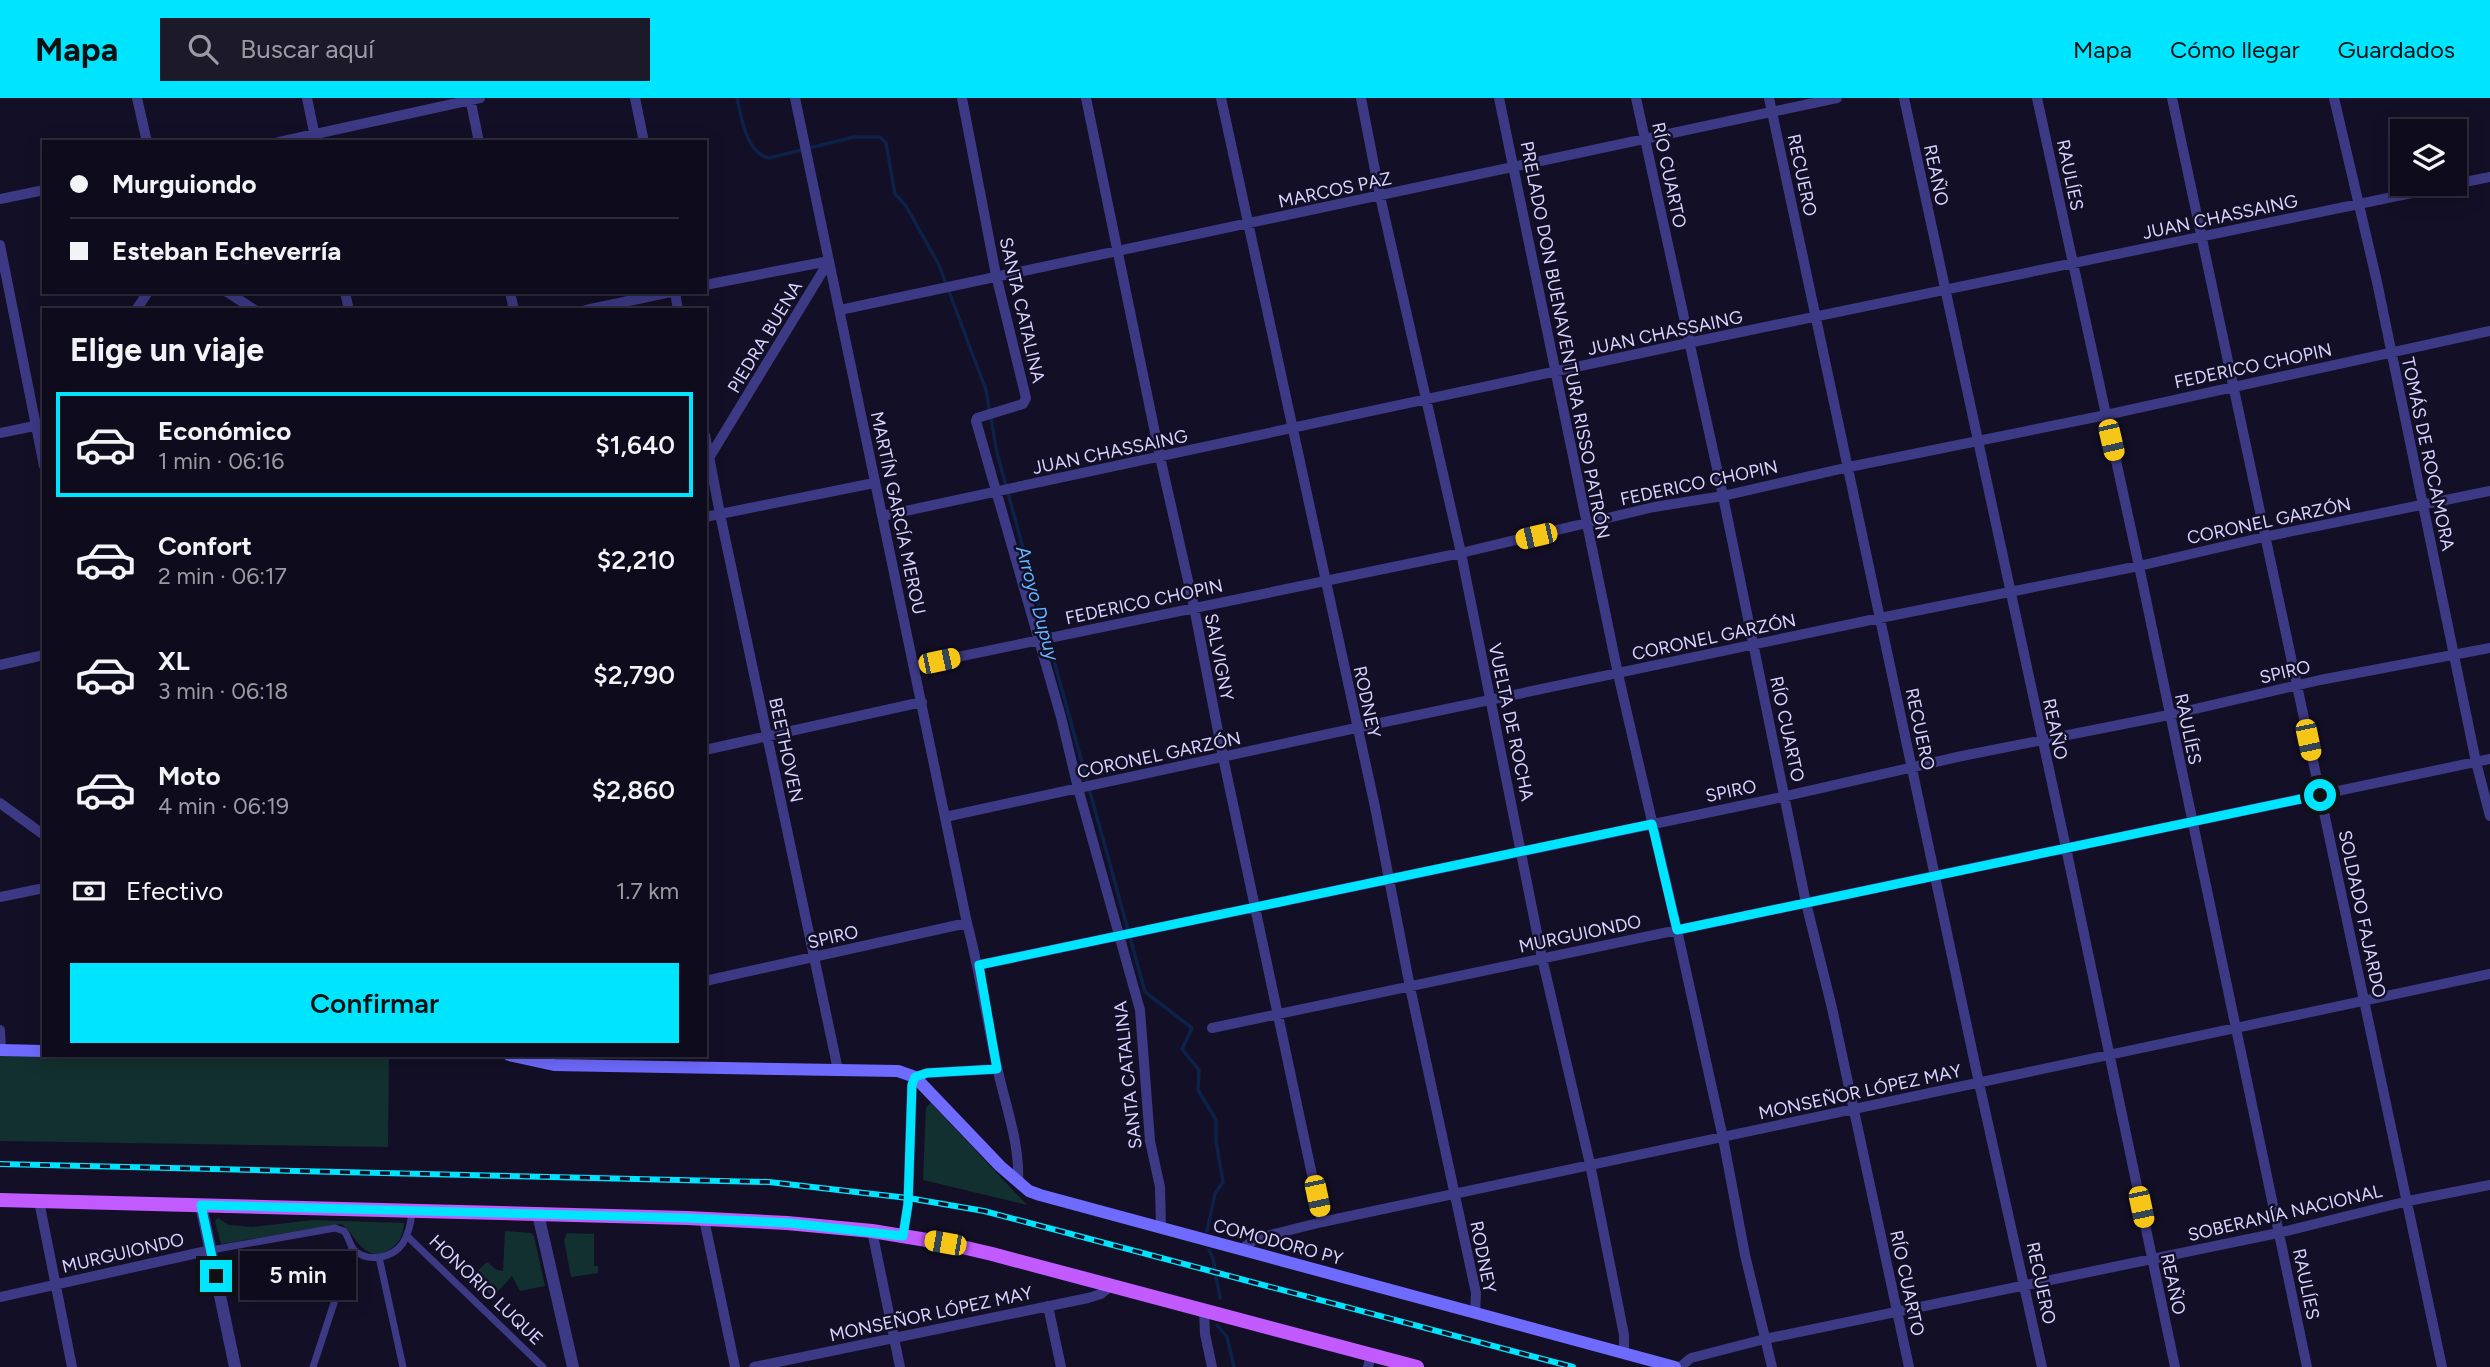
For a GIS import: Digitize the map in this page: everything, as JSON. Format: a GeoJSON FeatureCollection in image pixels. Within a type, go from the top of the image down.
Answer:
{"type":"FeatureCollection","features":[{"type":"Feature","properties":{"kind":"main road"},"geometry":{"type":"LineString","coordinates":[[1,1051],[42,1051]]}},
{"type":"Feature","properties":{"kind":"main road"},"geometry":{"type":"LineString","coordinates":[[518,1057],[554,1065],[669,1061],[838,1070],[898,1070],[915,1077]]}},
{"type":"Feature","properties":{"kind":"main road","name":"COMODORO PY"},"geometry":{"type":"LineString","coordinates":[[915,1077],[1029,1191],[1675,1367]]}},
{"type":"Feature","properties":{"kind":"main road"},"geometry":{"type":"LineString","coordinates":[[0,1200],[704,1219],[872,1231],[992,1254],[1204,1310],[1369,1361],[1417,1367]]}},
{"type":"Feature","properties":{"kind":"street"},"geometry":{"type":"LineString","coordinates":[[137,98],[147,140]]}},
{"type":"Feature","properties":{"kind":"street"},"geometry":{"type":"LineString","coordinates":[[307,98],[315,138]]}},
{"type":"Feature","properties":{"kind":"street"},"geometry":{"type":"LineString","coordinates":[[635,98],[644,140]]}},
{"type":"Feature","properties":{"kind":"street","name":"MARTÍN GARCÍA MEROU"},"geometry":{"type":"LineString","coordinates":[[795,98],[967,923],[979,965],[997,1069],[1019,1161],[1018,1182]]}},
{"type":"Feature","properties":{"kind":"street","name":"SANTA CATALINA"},"geometry":{"type":"LineString","coordinates":[[962,98],[996,275],[1026,398],[1023,404],[977,418],[976,421],[999,493],[1122,935],[1141,1018],[1146,1114],[1160,1187],[1161,1228]]}},
{"type":"Feature","properties":{"kind":"street","name":"SALVIGNY"},"geometry":{"type":"LineString","coordinates":[[1086,98],[1322,1222]]}},
{"type":"Feature","properties":{"kind":"street","name":"RODNEY"},"geometry":{"type":"LineString","coordinates":[[1221,98],[1375,807],[1410,986],[1476,1293],[1475,1313]]}},
{"type":"Feature","properties":{"kind":"street","name":"VUELTA DE ROCHA"},"geometry":{"type":"LineString","coordinates":[[1361,98],[1380,196],[1461,554],[1542,958],[1590,1164],[1624,1335],[1624,1353]]}},
{"type":"Feature","properties":{"kind":"street","name":"PRELADO DON BUENAVENTURA RISSO PATRÓN"},"geometry":{"type":"LineString","coordinates":[[1499,98],[1618,674],[1772,1367]]}},
{"type":"Feature","properties":{"kind":"street","name":"RÍO CUARTO"},"geometry":{"type":"LineString","coordinates":[[1636,98],[1723,496],[1806,903],[1909,1367]]}},
{"type":"Feature","properties":{"kind":"street","name":"RECUERO"},"geometry":{"type":"LineString","coordinates":[[1769,98],[2042,1367]]}},
{"type":"Feature","properties":{"kind":"street","name":"MARCOS PAZ"},"geometry":{"type":"LineString","coordinates":[[840,310],[1837,98]]}},
{"type":"Feature","properties":{"kind":"street","name":"REAÑO"},"geometry":{"type":"LineString","coordinates":[[1904,98],[2175,1367]]}},
{"type":"Feature","properties":{"kind":"street","name":"RAULÍES"},"geometry":{"type":"LineString","coordinates":[[2037,98],[2139,566],[2307,1367]]}},
{"type":"Feature","properties":{"kind":"street","name":"SOLDADO FAJARDO"},"geometry":{"type":"LineString","coordinates":[[2172,98],[2442,1367]]}},
{"type":"Feature","properties":{"kind":"street","name":"TOMÁS DE ROCAMORA"},"geometry":{"type":"LineString","coordinates":[[2334,98],[2423,504],[2476,762],[2490,816]]}},
{"type":"Feature","properties":{"kind":"street"},"geometry":{"type":"LineString","coordinates":[[297,140],[315,138],[473,99],[479,140]]}},
{"type":"Feature","properties":{"kind":"street","name":"JUAN CHASSAING"},"geometry":{"type":"LineString","coordinates":[[2467,182],[2490,177]]}},
{"type":"Feature","properties":{"kind":"street"},"geometry":{"type":"LineString","coordinates":[[0,199],[42,190]]}},
{"type":"Feature","properties":{"kind":"street","name":"JUAN CHASSAING"},"geometry":{"type":"LineString","coordinates":[[882,516],[1688,343],[2394,196]]}},
{"type":"Feature","properties":{"kind":"street"},"geometry":{"type":"LineString","coordinates":[[0,245],[39,424],[42,449]]}},
{"type":"Feature","properties":{"kind":"street"},"geometry":{"type":"LineString","coordinates":[[707,285],[829,261]]}},
{"type":"Feature","properties":{"kind":"street","name":"PIEDRA BUENA"},"geometry":{"type":"LineString","coordinates":[[708,460],[829,261]]}},
{"type":"Feature","properties":{"kind":"street"},"geometry":{"type":"LineString","coordinates":[[230,294],[252,308]]}},
{"type":"Feature","properties":{"kind":"street"},"geometry":{"type":"LineString","coordinates":[[596,308],[663,294]]}},
{"type":"Feature","properties":{"kind":"street","name":"FEDERICO CHOPIN"},"geometry":{"type":"LineString","coordinates":[[914,666],[1461,554],[1654,507],[1723,496],[2490,331]]}},
{"type":"Feature","properties":{"kind":"street"},"geometry":{"type":"LineString","coordinates":[[0,433],[39,424]]}},
{"type":"Feature","properties":{"kind":"street","name":"BEETHOVEN"},"geometry":{"type":"LineString","coordinates":[[708,460],[838,1070]]}},
{"type":"Feature","properties":{"kind":"street"},"geometry":{"type":"LineString","coordinates":[[707,517],[874,484]]}},
{"type":"Feature","properties":{"kind":"street","name":"CORONEL GARZÓN"},"geometry":{"type":"LineString","coordinates":[[946,817],[1753,644],[2490,491]]}},
{"type":"Feature","properties":{"kind":"street","name":"SPIRO"},"geometry":{"type":"LineString","coordinates":[[979,965],[2296,686],[2490,648]]}},
{"type":"Feature","properties":{"kind":"street"},"geometry":{"type":"LineString","coordinates":[[0,665],[42,655]]}},
{"type":"Feature","properties":{"kind":"street"},"geometry":{"type":"LineString","coordinates":[[707,750],[922,702]]}},
{"type":"Feature","properties":{"kind":"street","name":"MURGUIONDO"},"geometry":{"type":"LineString","coordinates":[[1212,1028],[2490,759]]}},
{"type":"Feature","properties":{"kind":"street"},"geometry":{"type":"LineString","coordinates":[[0,803],[42,834]]}},
{"type":"Feature","properties":{"kind":"street"},"geometry":{"type":"LineString","coordinates":[[0,897],[42,888]]}},
{"type":"Feature","properties":{"kind":"street","name":"SPIRO"},"geometry":{"type":"LineString","coordinates":[[707,981],[967,923]]}},
{"type":"Feature","properties":{"kind":"street","name":"MONSEÑOR LÓPEZ MAY"},"geometry":{"type":"LineString","coordinates":[[1241,1250],[1255,1239],[1322,1222],[2490,974]]}},
{"type":"Feature","properties":{"kind":"street"},"geometry":{"type":"LineString","coordinates":[[0,1030],[1,1051]]}},
{"type":"Feature","properties":{"kind":"street"},"geometry":{"type":"LineString","coordinates":[[903,1236],[908,1204],[912,1085],[915,1077],[927,1073],[997,1069]]}},
{"type":"Feature","properties":{"kind":"street","name":"SOBERANÍA NACIONAL"},"geometry":{"type":"LineString","coordinates":[[1680,1367],[1691,1358],[1765,1339],[2278,1233],[2408,1201],[2490,1185]]}},
{"type":"Feature","properties":{"kind":"street"},"geometry":{"type":"LineString","coordinates":[[39,1201],[72,1367]]}},
{"type":"Feature","properties":{"kind":"street"},"geometry":{"type":"LineString","coordinates":[[201,1205],[235,1367]]}},
{"type":"Feature","properties":{"kind":"street"},"geometry":{"type":"LineString","coordinates":[[313,1367],[352,1248],[369,1257],[379,1257],[398,1249],[407,1236],[412,1212]]}},
{"type":"Feature","properties":{"kind":"street"},"geometry":{"type":"LineString","coordinates":[[538,1214],[573,1367]]}},
{"type":"Feature","properties":{"kind":"street"},"geometry":{"type":"LineString","coordinates":[[704,1219],[735,1367]]}},
{"type":"Feature","properties":{"kind":"street","name":"MURGUIONDO"},"geometry":{"type":"LineString","coordinates":[[0,1297],[211,1250],[335,1228],[340,1228],[347,1234],[352,1248]]}},
{"type":"Feature","properties":{"kind":"street"},"geometry":{"type":"LineString","coordinates":[[872,1231],[900,1367]]}},
{"type":"Feature","properties":{"kind":"street","name":"HONORIO LUQUE"},"geometry":{"type":"LineString","coordinates":[[407,1236],[543,1367]]}},
{"type":"Feature","properties":{"kind":"street"},"geometry":{"type":"LineString","coordinates":[[379,1257],[403,1367]]}},
{"type":"Feature","properties":{"kind":"street","name":"MONSEÑOR LÓPEZ MAY"},"geometry":{"type":"LineString","coordinates":[[754,1367],[1101,1294],[1112,1285]]}},
{"type":"Feature","properties":{"kind":"street"},"geometry":{"type":"LineString","coordinates":[[1048,1306],[1061,1367]]}},
{"type":"Feature","properties":{"kind":"street"},"geometry":{"type":"LineString","coordinates":[[1204,1310],[1205,1334],[1212,1367]]}},
{"type":"Feature","properties":{"kind":"green space"},"geometry":{"type":"Polygon","coordinates":[[[0,1056],[389,1058],[388,1147],[0,1141],[0,1056]]]}},
{"type":"Feature","properties":{"kind":"green space"},"geometry":{"type":"Polygon","coordinates":[[[931,1103],[1027,1205],[923,1180],[926,1107],[931,1103]]]}},
{"type":"Feature","properties":{"kind":"green space"},"geometry":{"type":"Polygon","coordinates":[[[218,1218],[229,1225],[252,1227],[313,1220],[404,1223],[401,1237],[395,1245],[382,1253],[374,1254],[361,1246],[341,1224],[221,1244],[215,1221],[218,1218]]]}},
{"type":"Feature","properties":{"kind":"green space"},"geometry":{"type":"Polygon","coordinates":[[[505,1231],[531,1233],[534,1236],[545,1286],[520,1291],[512,1276],[493,1297],[471,1277],[487,1262],[503,1271],[505,1231]]]}},
{"type":"Feature","properties":{"kind":"green space"},"geometry":{"type":"Polygon","coordinates":[[[567,1233],[594,1234],[594,1266],[598,1266],[598,1273],[571,1277],[564,1240],[567,1233]]]}},
{"type":"Feature","properties":{"kind":"waterway","name":"Arroyo Dupuy"},"geometry":{"type":"LineString","coordinates":[[737,98],[750,142],[761,155],[769,158],[854,137],[880,137],[886,143],[895,194],[906,206],[939,265],[986,390],[997,453],[1145,992],[1192,1028],[1182,1049],[1199,1070],[1198,1090],[1216,1120],[1216,1141],[1223,1182],[1215,1194],[1207,1231]]}},
{"type":"Feature","properties":{"kind":"waterway","name":"Arroyo Dupuy"},"geometry":{"type":"LineString","coordinates":[[1209,1250],[1213,1258],[1220,1298]]}},
{"type":"Feature","properties":{"kind":"waterway"},"geometry":{"type":"LineString","coordinates":[[1217,1325],[1227,1337],[1234,1367]]}},
{"type":"Feature","properties":{"kind":"railway"},"geometry":{"type":"LineString","coordinates":[[0,1164],[769,1182],[908,1198],[984,1211],[1573,1367]]}},
{"type":"Feature","properties":{"kind":"route"},"geometry":{"type":"LineString","coordinates":[[216,1276],[201,1205],[687,1218],[789,1223],[903,1236],[908,1204],[912,1085],[915,1077],[927,1073],[997,1069],[979,965],[1652,824],[1677,930],[2320,795]]}}]}
